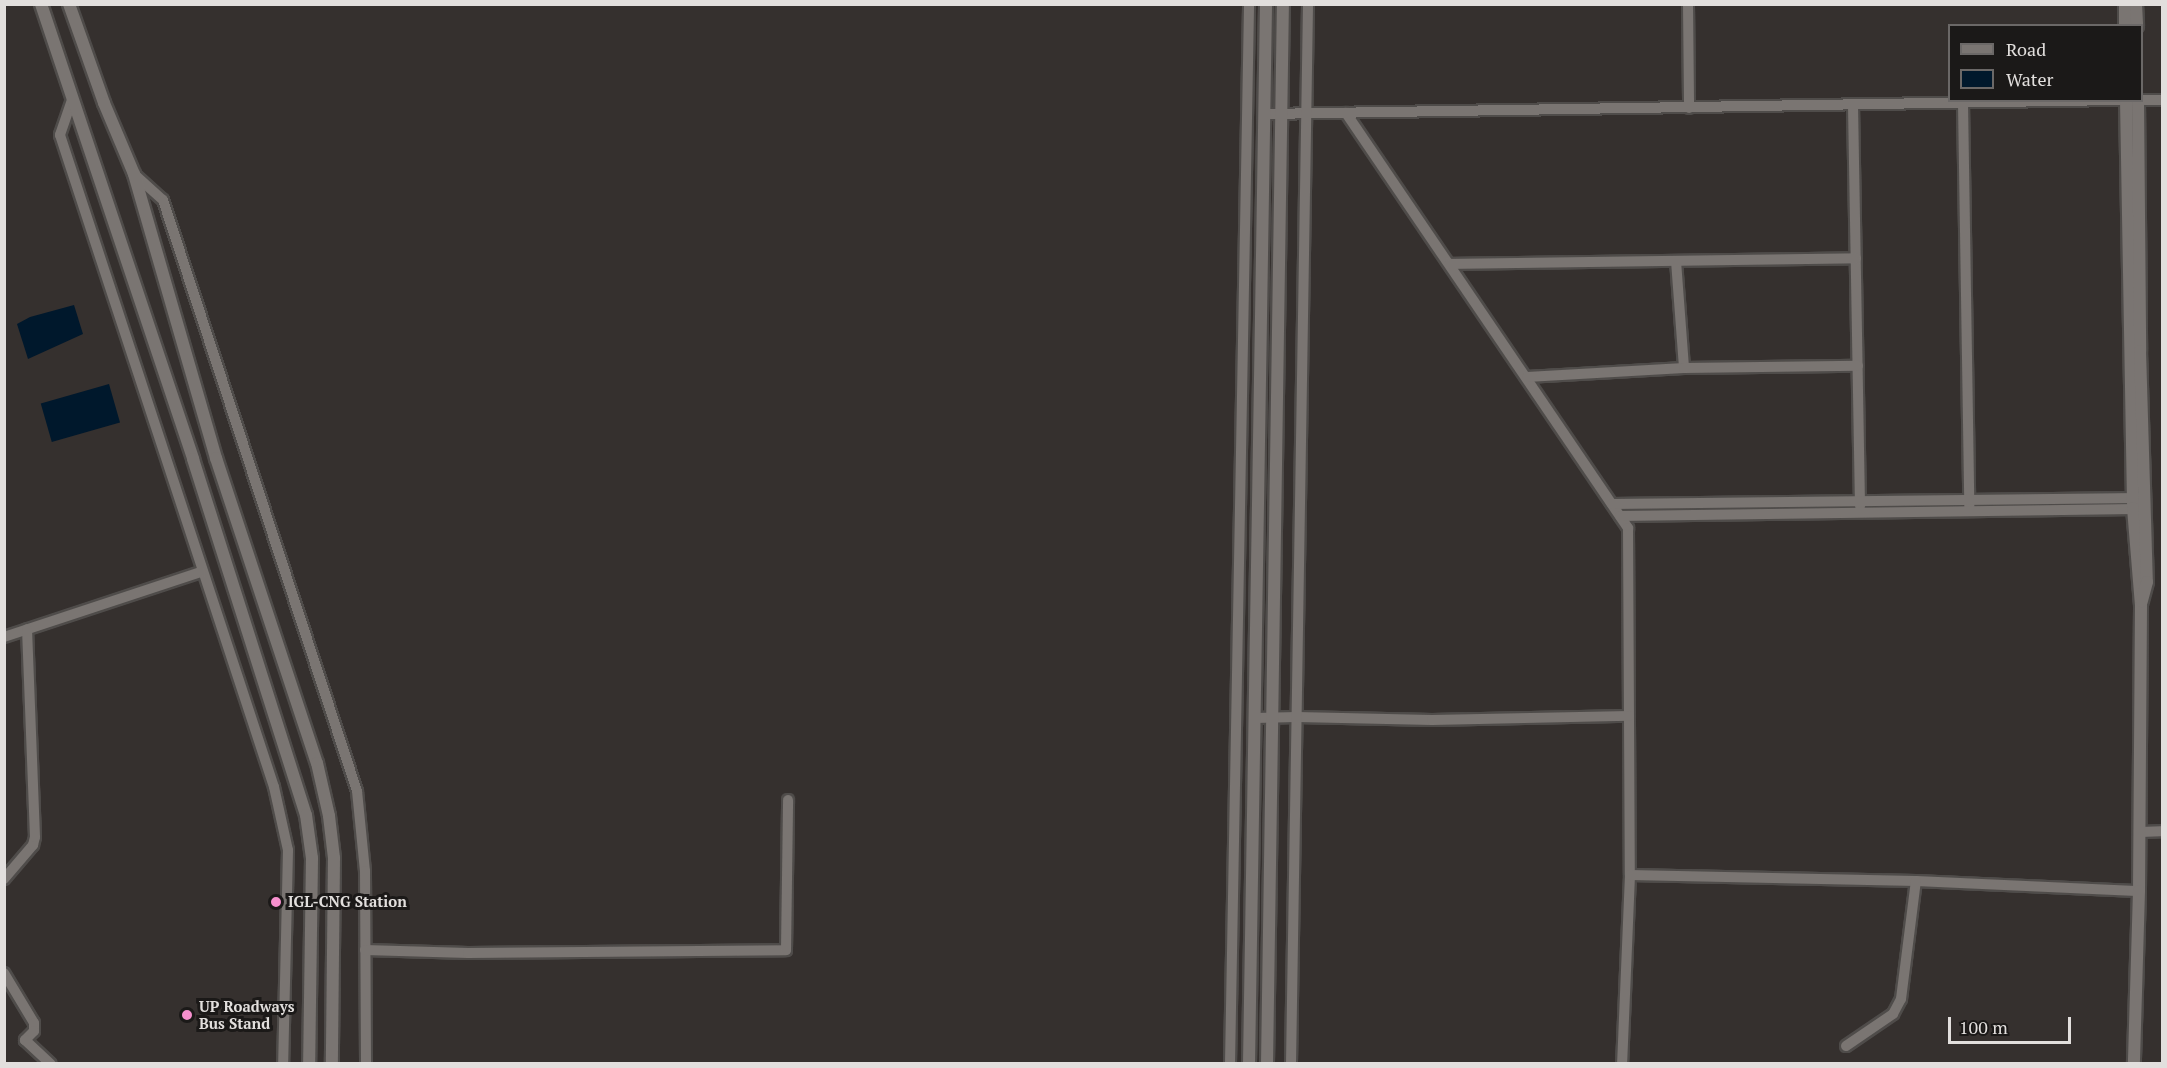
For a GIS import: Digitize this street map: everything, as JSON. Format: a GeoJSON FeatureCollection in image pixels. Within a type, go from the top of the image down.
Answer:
{"type":"FeatureCollection","features":[{"type":"Feature","properties":{"kind":"street"},"geometry":{"type":"LineString","coordinates":[[41,4],[197,471],[306,815],[312,858],[309,1064]]}},
{"type":"Feature","properties":{"kind":"street"},"geometry":{"type":"LineString","coordinates":[[69,4],[134,174],[216,458],[317,763],[329,816],[334,858],[332,1064]]}},
{"type":"Feature","properties":{"kind":"street"},"geometry":{"type":"LineString","coordinates":[[1230,1064],[1249,4]]}},
{"type":"Feature","properties":{"kind":"street"},"geometry":{"type":"LineString","coordinates":[[1249,1064],[1266,4]]}},
{"type":"Feature","properties":{"kind":"street"},"geometry":{"type":"LineString","coordinates":[[1267,1064],[1283,4]]}},
{"type":"Feature","properties":{"kind":"street"},"geometry":{"type":"LineString","coordinates":[[1291,1064],[1308,4]]}},
{"type":"Feature","properties":{"kind":"street"},"geometry":{"type":"LineString","coordinates":[[1688,4],[1689,108]]}},
{"type":"Feature","properties":{"kind":"street"},"geometry":{"type":"LineString","coordinates":[[2125,4],[2125,24]]}},
{"type":"Feature","properties":{"kind":"street"},"geometry":{"type":"LineString","coordinates":[[2136,4],[2137,24]]}},
{"type":"Feature","properties":{"kind":"street"},"geometry":{"type":"LineString","coordinates":[[72,100],[60,135],[201,572],[274,787],[288,850],[283,1064]]}},
{"type":"Feature","properties":{"kind":"street"},"geometry":{"type":"LineString","coordinates":[[2143,100],[2163,100]]}},
{"type":"Feature","properties":{"kind":"street"},"geometry":{"type":"LineString","coordinates":[[1264,114],[2017,102]]}},
{"type":"Feature","properties":{"kind":"street"},"geometry":{"type":"LineString","coordinates":[[2124,102],[2139,503],[2147,582],[2141,605],[2139,891],[2134,1064]]}},
{"type":"Feature","properties":{"kind":"street"},"geometry":{"type":"LineString","coordinates":[[2139,503],[2140,102]]}},
{"type":"Feature","properties":{"kind":"street"},"geometry":{"type":"LineString","coordinates":[[1963,103],[1969,505]]}},
{"type":"Feature","properties":{"kind":"street"},"geometry":{"type":"LineString","coordinates":[[1853,105],[1860,507]]}},
{"type":"Feature","properties":{"kind":"street"},"geometry":{"type":"LineString","coordinates":[[1346,113],[1628,528],[1630,875],[1622,1064]]}},
{"type":"Feature","properties":{"kind":"street"},"geometry":{"type":"LineString","coordinates":[[134,174],[164,200],[338,726],[357,791],[361,820],[366,1064]]}},
{"type":"Feature","properties":{"kind":"street"},"geometry":{"type":"LineString","coordinates":[[1450,264],[1856,258]]}},
{"type":"Feature","properties":{"kind":"street"},"geometry":{"type":"LineString","coordinates":[[1676,261],[1684,368]]}},
{"type":"Feature","properties":{"kind":"street"},"geometry":{"type":"LineString","coordinates":[[1527,377],[1684,368],[1858,366]]}},
{"type":"Feature","properties":{"kind":"street"},"geometry":{"type":"LineString","coordinates":[[1620,516],[1860,507],[2139,503]]}},
{"type":"Feature","properties":{"kind":"street"},"geometry":{"type":"LineString","coordinates":[[1612,504],[1860,507]]}},
{"type":"Feature","properties":{"kind":"street"},"geometry":{"type":"LineString","coordinates":[[4,637],[201,572]]}},
{"type":"Feature","properties":{"kind":"street"},"geometry":{"type":"LineString","coordinates":[[4,879],[33,845],[35,837],[27,629]]}},
{"type":"Feature","properties":{"kind":"street"},"geometry":{"type":"LineString","coordinates":[[1255,718],[1432,720],[1629,716]]}},
{"type":"Feature","properties":{"kind":"street"},"geometry":{"type":"LineString","coordinates":[[365,950],[500,953],[786,950],[788,800]]}},
{"type":"Feature","properties":{"kind":"street"},"geometry":{"type":"LineString","coordinates":[[2139,832],[2163,831]]}},
{"type":"Feature","properties":{"kind":"street"},"geometry":{"type":"LineString","coordinates":[[1630,875],[1916,881],[2139,891]]}},
{"type":"Feature","properties":{"kind":"street"},"geometry":{"type":"LineString","coordinates":[[1846,1046],[1893,1014],[1901,999],[1916,881]]}},
{"type":"Feature","properties":{"kind":"street"},"geometry":{"type":"LineString","coordinates":[[4,973],[34,1023],[34,1030],[25,1040],[51,1064]]}},
{"type":"Feature","properties":{"kind":"water"},"geometry":{"type":"Polygon","coordinates":[[[74,305],[83,334],[28,359],[17,324],[30,317],[74,305]]]}},
{"type":"Feature","properties":{"kind":"water"},"geometry":{"type":"Polygon","coordinates":[[[109,384],[120,422],[52,442],[41,404],[109,384]]]}},
{"type":"Feature","properties":{"kind":"place","name":"IGL-CNG Station"},"geometry":{"type":"Point","coordinates":[276,902]}},
{"type":"Feature","properties":{"kind":"place","name":"UP Roadways Bus Stand"},"geometry":{"type":"Point","coordinates":[187,1015]}}]}
